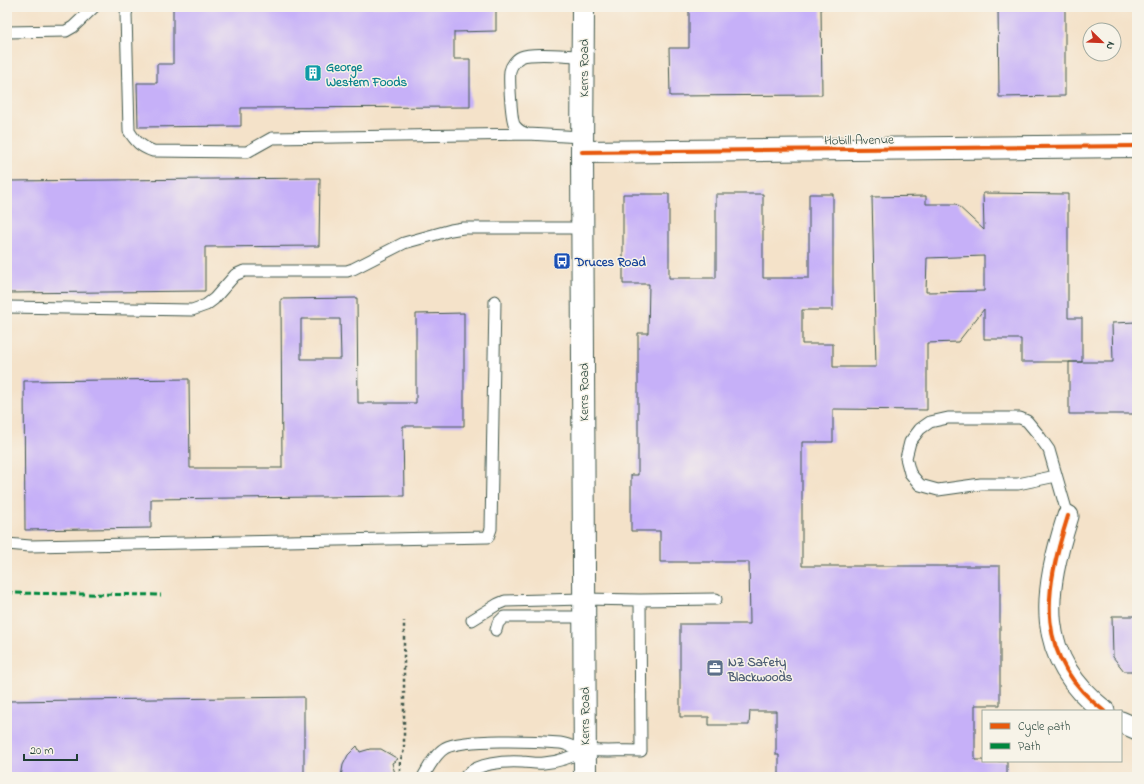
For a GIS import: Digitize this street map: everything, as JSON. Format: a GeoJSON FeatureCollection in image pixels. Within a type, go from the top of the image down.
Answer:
{"type":"FeatureCollection","features":[{"type":"Feature","properties":{"kind":"main road","name":"Kerrs Road"},"geometry":{"type":"LineString","coordinates":[[583,7],[582,228],[585,777]]}},
{"type":"Feature","properties":{"kind":"main road","name":"Hobill Avenue"},"geometry":{"type":"LineString","coordinates":[[582,144],[1137,146]]}},
{"type":"Feature","properties":{"kind":"street"},"geometry":{"type":"LineString","coordinates":[[1068,516],[1057,549],[1049,594],[1052,638],[1061,660],[1073,682],[1103,710]]}},
{"type":"Feature","properties":{"kind":"street"},"geometry":{"type":"LineString","coordinates":[[1122,722],[1137,729]]}},
{"type":"Feature","properties":{"kind":"lane"},"geometry":{"type":"LineString","coordinates":[[7,32],[66,31],[73,27],[94,7]]}},
{"type":"Feature","properties":{"kind":"lane"},"geometry":{"type":"LineString","coordinates":[[128,7],[126,14],[128,131],[136,142],[146,149],[153,151],[247,152],[272,138],[528,134],[582,144]]}},
{"type":"Feature","properties":{"kind":"lane"},"geometry":{"type":"LineString","coordinates":[[528,134],[516,127],[512,119],[510,70],[515,61],[521,57],[530,55],[583,56]]}},
{"type":"Feature","properties":{"kind":"lane"},"geometry":{"type":"LineString","coordinates":[[7,307],[192,310],[206,305],[214,299],[235,275],[244,271],[352,269],[404,243],[462,228],[582,228]]}},
{"type":"Feature","properties":{"kind":"lane"},"geometry":{"type":"LineString","coordinates":[[7,544],[30,546],[488,537],[492,529],[495,301]]}},
{"type":"Feature","properties":{"kind":"lane"},"geometry":{"type":"LineString","coordinates":[[1056,476],[1018,484],[981,484],[938,490],[920,484],[910,473],[906,458],[910,442],[920,429],[930,422],[948,418],[1020,418],[1027,421],[1048,450],[1056,476],[1068,516]]}},
{"type":"Feature","properties":{"kind":"lane"},"geometry":{"type":"LineString","coordinates":[[423,777],[433,760],[444,748],[459,743],[546,742],[584,750],[641,750],[640,600]]}},
{"type":"Feature","properties":{"kind":"lane"},"geometry":{"type":"LineString","coordinates":[[496,630],[498,623],[504,617],[640,600],[716,600]]}},
{"type":"Feature","properties":{"kind":"lane"},"geometry":{"type":"LineString","coordinates":[[472,620],[498,604],[505,602],[583,608]]}},
{"type":"Feature","properties":{"kind":"lane"},"geometry":{"type":"LineString","coordinates":[[465,777],[468,772],[486,764],[521,762],[543,763],[562,761],[584,750]]}},
{"type":"Feature","properties":{"kind":"path"},"geometry":{"type":"LineString","coordinates":[[400,777],[400,762],[404,750],[404,621]]}},
{"type":"Feature","properties":{"kind":"building","name":"George Western Foods"},"geometry":{"type":"Polygon","coordinates":[[[173,7],[496,7],[496,31],[454,32],[454,59],[470,59],[470,107],[241,108],[241,126],[138,127],[137,83],[157,83],[157,64],[173,64],[173,7]]]}},
{"type":"Feature","properties":{"kind":"building"},"geometry":{"type":"Polygon","coordinates":[[[689,7],[821,7],[822,95],[670,96],[669,48],[689,48],[689,7]]]}},
{"type":"Feature","properties":{"kind":"building"},"geometry":{"type":"Polygon","coordinates":[[[998,7],[1065,7],[1065,96],[999,97],[998,7]]]}},
{"type":"Feature","properties":{"kind":"building"},"geometry":{"type":"Polygon","coordinates":[[[320,178],[319,246],[205,247],[205,291],[7,293],[7,181],[320,178]]]}},
{"type":"Feature","properties":{"kind":"building"},"geometry":{"type":"Polygon","coordinates":[[[983,193],[1068,194],[1068,318],[1082,318],[1082,362],[1021,362],[1021,339],[984,339],[984,309],[958,342],[927,343],[927,410],[833,409],[833,442],[802,442],[802,566],[1000,566],[1000,705],[975,705],[975,760],[982,760],[982,762],[1007,762],[1007,777],[779,777],[779,755],[776,755],[776,711],[750,711],[749,725],[709,725],[709,717],[680,717],[680,624],[750,624],[749,562],[660,562],[660,531],[631,531],[631,475],[638,475],[638,333],[648,333],[649,284],[623,284],[623,194],[669,194],[669,278],[716,278],[716,194],[763,194],[763,278],[809,278],[809,194],[833,194],[833,310],[802,310],[802,344],[833,344],[833,367],[876,367],[872,197],[926,196],[926,204],[956,204],[984,230],[983,193]],[[984,256],[927,258],[926,292],[984,291],[984,256]]]}},
{"type":"Feature","properties":{"kind":"building"},"geometry":{"type":"Polygon","coordinates":[[[357,298],[358,403],[416,403],[416,314],[464,313],[464,426],[403,426],[404,496],[151,499],[151,528],[25,530],[24,381],[189,379],[190,468],[282,468],[281,299],[357,298]],[[301,319],[301,359],[341,359],[340,319],[301,319]]]}},
{"type":"Feature","properties":{"kind":"building"},"geometry":{"type":"Polygon","coordinates":[[[1137,322],[1137,414],[1069,414],[1069,362],[1113,362],[1112,323],[1137,322]]]}},
{"type":"Feature","properties":{"kind":"building"},"geometry":{"type":"Polygon","coordinates":[[[1112,616],[1137,616],[1137,671],[1124,671],[1113,657],[1112,616]]]}},
{"type":"Feature","properties":{"kind":"building"},"geometry":{"type":"Polygon","coordinates":[[[304,697],[304,777],[7,777],[7,701],[304,697]]]}},
{"type":"Feature","properties":{"kind":"building"},"geometry":{"type":"Polygon","coordinates":[[[357,746],[360,752],[370,749],[381,749],[398,759],[392,763],[396,777],[341,777],[343,765],[348,755],[357,746]]]}},
{"type":"Feature","properties":{"kind":"marked path"},"geometry":{"type":"LineString","coordinates":[[7,593],[161,595]]}},
{"type":"Feature","properties":{"kind":"cycle path"},"geometry":{"type":"LineString","coordinates":[[582,152],[1137,146]]}},
{"type":"Feature","properties":{"kind":"cycle path"},"geometry":{"type":"LineString","coordinates":[[1068,516],[1054,571],[1050,597],[1050,621],[1055,645],[1065,668],[1081,690],[1103,710]]}},
{"type":"Feature","properties":{"kind":"place","name":"George Western Foods"},"geometry":{"type":"Point","coordinates":[313,73]}},
{"type":"Feature","properties":{"kind":"place","name":"Druces Road"},"geometry":{"type":"Point","coordinates":[562,261]}},
{"type":"Feature","properties":{"kind":"place","name":"NZ Safety Blackwoods"},"geometry":{"type":"Point","coordinates":[715,668]}}]}
